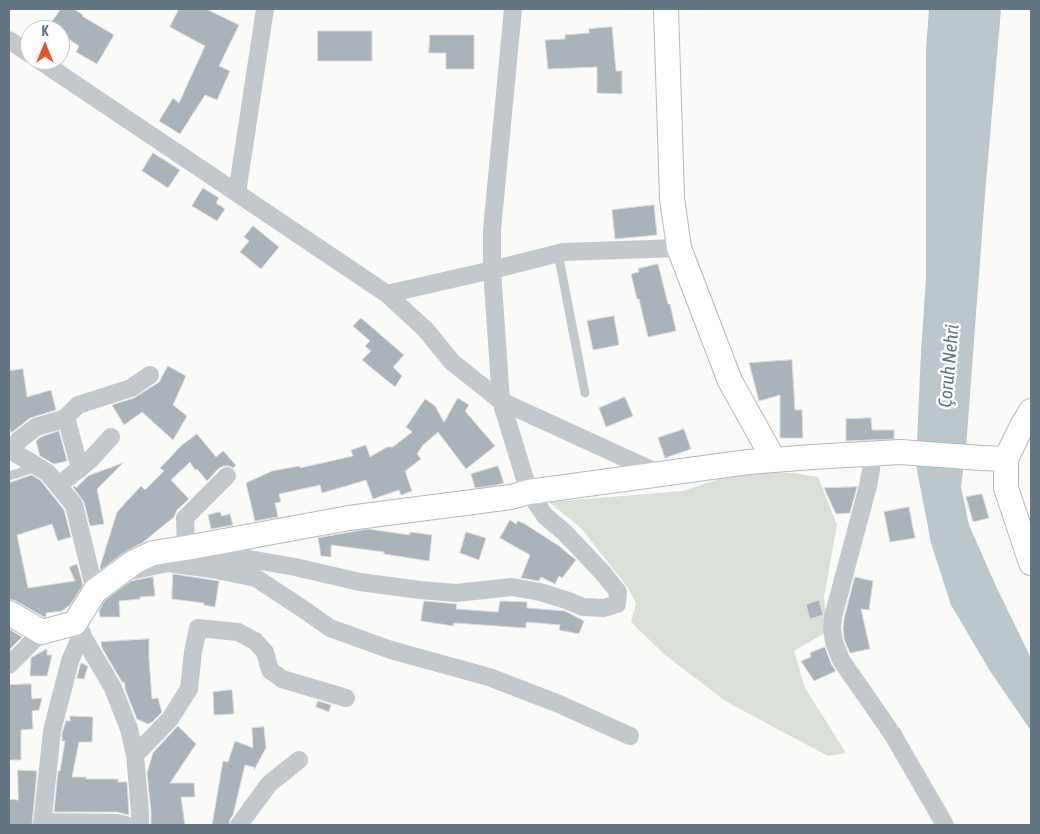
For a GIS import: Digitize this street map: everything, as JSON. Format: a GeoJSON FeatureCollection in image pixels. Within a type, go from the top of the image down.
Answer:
{"type":"FeatureCollection","features":[{"type":"Feature","properties":{"kind":"main road"},"geometry":{"type":"LineString","coordinates":[[666,9],[672,198],[679,248],[730,381],[774,460]]}},
{"type":"Feature","properties":{"kind":"main road"},"geometry":{"type":"LineString","coordinates":[[1031,411],[1006,459],[1006,488],[1031,563]]}},
{"type":"Feature","properties":{"kind":"main road"},"geometry":{"type":"LineString","coordinates":[[9,613],[42,632],[79,628],[95,591],[134,562],[153,553],[349,518],[511,497],[529,492],[748,462],[900,452],[1006,459]]}},
{"type":"Feature","properties":{"kind":"street"},"geometry":{"type":"LineString","coordinates":[[237,193],[265,9]]}},
{"type":"Feature","properties":{"kind":"street"},"geometry":{"type":"LineString","coordinates":[[227,476],[185,518],[186,548],[295,567],[360,582],[420,590],[456,593],[512,587],[540,592],[583,607],[604,608],[617,604],[618,592],[603,573],[564,532],[545,516],[529,492],[501,401],[492,270],[492,230],[513,9]]}},
{"type":"Feature","properties":{"kind":"street"},"geometry":{"type":"LineString","coordinates":[[9,40],[20,47]]}},
{"type":"Feature","properties":{"kind":"street"},"geometry":{"type":"LineString","coordinates":[[54,70],[387,294],[426,330],[452,362],[501,401],[660,474]]}},
{"type":"Feature","properties":{"kind":"street"},"geometry":{"type":"LineString","coordinates":[[387,294],[563,252],[679,248]]}},
{"type":"Feature","properties":{"kind":"street"},"geometry":{"type":"LineString","coordinates":[[150,375],[131,388],[78,405],[66,417],[36,427],[18,440],[10,451],[48,473],[74,505],[95,591],[133,570],[168,563],[256,578],[330,628],[391,650],[489,677],[559,704],[630,736]]}},
{"type":"Feature","properties":{"kind":"street"},"geometry":{"type":"LineString","coordinates":[[66,417],[80,468]]}},
{"type":"Feature","properties":{"kind":"street"},"geometry":{"type":"LineString","coordinates":[[59,485],[90,460],[111,437]]}},
{"type":"Feature","properties":{"kind":"street"},"geometry":{"type":"LineString","coordinates":[[872,454],[868,486],[833,617],[834,642],[841,660],[893,735],[945,825]]}},
{"type":"Feature","properties":{"kind":"street"},"geometry":{"type":"LineString","coordinates":[[79,628],[113,688],[129,729],[135,755],[140,825]]}},
{"type":"Feature","properties":{"kind":"street"},"geometry":{"type":"LineString","coordinates":[[79,628],[52,731],[43,823],[116,823],[126,825]]}},
{"type":"Feature","properties":{"kind":"street"},"geometry":{"type":"LineString","coordinates":[[135,755],[170,719],[189,689],[198,628],[238,632],[255,641],[265,652],[270,670],[282,680],[346,698]]}},
{"type":"Feature","properties":{"kind":"street"},"geometry":{"type":"LineString","coordinates":[[9,665],[42,632]]}},
{"type":"Feature","properties":{"kind":"street"},"geometry":{"type":"LineString","coordinates":[[239,825],[269,784],[299,760]]}},
{"type":"Feature","properties":{"kind":"lane"},"geometry":{"type":"LineString","coordinates":[[558,253],[585,393]]}},
{"type":"Feature","properties":{"kind":"lane"},"geometry":{"type":"LineString","coordinates":[[9,476],[38,466]]}},
{"type":"Feature","properties":{"kind":"shaded area"},"geometry":{"type":"Polygon","coordinates":[[[743,471],[793,473],[818,477],[837,525],[824,597],[828,631],[794,651],[805,688],[846,753],[828,756],[727,702],[665,655],[631,622],[636,603],[628,588],[581,528],[549,502],[683,491],[743,471]]]}},
{"type":"Feature","properties":{"kind":"water","name":"Çoruh Nehri"},"geometry":{"type":"Polygon","coordinates":[[[929,9],[1001,9],[966,448],[961,487],[969,525],[1031,658],[1031,731],[990,671],[951,605],[931,543],[916,465],[926,278],[926,50],[929,9]]]}},
{"type":"Feature","properties":{"kind":"building"},"geometry":{"type":"Polygon","coordinates":[[[61,9],[74,9],[82,16],[114,35],[97,64],[76,52],[79,46],[70,40],[70,20],[53,20],[61,9]]]}},
{"type":"Feature","properties":{"kind":"building"},"geometry":{"type":"Polygon","coordinates":[[[179,9],[206,9],[239,25],[219,66],[230,71],[217,100],[205,95],[180,134],[159,121],[173,98],[179,103],[205,46],[170,27],[179,9]]]}},
{"type":"Feature","properties":{"kind":"building"},"geometry":{"type":"Polygon","coordinates":[[[612,27],[616,71],[622,71],[622,94],[597,93],[597,67],[548,69],[545,40],[565,39],[565,35],[589,33],[589,29],[612,27]]]}},
{"type":"Feature","properties":{"kind":"building"},"geometry":{"type":"Polygon","coordinates":[[[318,31],[372,31],[372,61],[318,61],[318,31]]]}},
{"type":"Feature","properties":{"kind":"building"},"geometry":{"type":"Polygon","coordinates":[[[430,35],[474,35],[474,69],[446,69],[446,53],[429,53],[430,35]]]}},
{"type":"Feature","properties":{"kind":"building"},"geometry":{"type":"Polygon","coordinates":[[[153,153],[180,170],[168,188],[142,171],[153,153]]]}},
{"type":"Feature","properties":{"kind":"building"},"geometry":{"type":"Polygon","coordinates":[[[203,188],[219,198],[216,203],[225,209],[217,221],[192,206],[203,188]]]}},
{"type":"Feature","properties":{"kind":"building"},"geometry":{"type":"Polygon","coordinates":[[[654,205],[657,235],[615,239],[612,210],[654,205]]]}},
{"type":"Feature","properties":{"kind":"building"},"geometry":{"type":"Polygon","coordinates":[[[253,226],[279,247],[261,269],[240,252],[249,241],[244,237],[253,226]]]}},
{"type":"Feature","properties":{"kind":"building"},"geometry":{"type":"Polygon","coordinates":[[[658,264],[676,331],[648,337],[631,274],[639,272],[638,269],[658,264]]]}},
{"type":"Feature","properties":{"kind":"building"},"geometry":{"type":"Polygon","coordinates":[[[614,316],[619,345],[593,350],[587,321],[614,316]]]}},
{"type":"Feature","properties":{"kind":"building"},"geometry":{"type":"Polygon","coordinates":[[[361,318],[404,355],[393,367],[402,376],[395,387],[362,360],[371,351],[365,346],[370,341],[353,326],[361,318]]]}},
{"type":"Feature","properties":{"kind":"building"},"geometry":{"type":"Polygon","coordinates":[[[792,360],[795,410],[802,410],[803,438],[780,438],[780,395],[759,401],[749,363],[792,360]]]}},
{"type":"Feature","properties":{"kind":"building"},"geometry":{"type":"Polygon","coordinates":[[[168,366],[186,376],[173,405],[187,416],[173,440],[142,412],[124,425],[112,405],[134,398],[159,382],[168,366]]]}},
{"type":"Feature","properties":{"kind":"building"},"geometry":{"type":"Polygon","coordinates":[[[23,369],[27,397],[51,390],[56,410],[30,418],[11,433],[9,424],[9,371],[23,369]]]}},
{"type":"Feature","properties":{"kind":"building"},"geometry":{"type":"Polygon","coordinates":[[[625,397],[633,416],[606,427],[599,408],[625,397]]]}},
{"type":"Feature","properties":{"kind":"building"},"geometry":{"type":"Polygon","coordinates":[[[458,398],[469,405],[465,411],[495,446],[466,469],[438,432],[423,445],[417,454],[421,459],[405,471],[412,491],[401,495],[399,490],[373,499],[366,480],[322,493],[320,485],[279,494],[281,502],[275,503],[278,517],[255,521],[246,483],[272,471],[300,466],[300,468],[353,456],[351,450],[366,445],[370,457],[387,447],[393,447],[412,432],[406,427],[425,399],[435,406],[444,422],[458,398]]]}},
{"type":"Feature","properties":{"kind":"building"},"geometry":{"type":"Polygon","coordinates":[[[871,418],[872,430],[894,430],[894,439],[846,441],[846,419],[871,418]]]}},
{"type":"Feature","properties":{"kind":"building"},"geometry":{"type":"Polygon","coordinates":[[[684,429],[691,449],[665,458],[658,438],[684,429]]]}},
{"type":"Feature","properties":{"kind":"building"},"geometry":{"type":"Polygon","coordinates":[[[59,431],[67,461],[54,464],[40,456],[36,441],[41,437],[59,431]]]}},
{"type":"Feature","properties":{"kind":"building"},"geometry":{"type":"Polygon","coordinates":[[[197,434],[216,457],[223,451],[236,465],[233,468],[224,466],[219,468],[207,481],[197,469],[195,470],[190,462],[171,480],[189,499],[177,510],[174,517],[142,543],[126,551],[101,570],[100,567],[117,512],[141,486],[145,490],[164,471],[160,468],[182,445],[197,434]]]}},
{"type":"Feature","properties":{"kind":"building"},"geometry":{"type":"Polygon","coordinates":[[[123,463],[97,489],[104,524],[90,526],[84,502],[73,487],[75,486],[76,488],[88,476],[123,463]]]}},
{"type":"Feature","properties":{"kind":"building"},"geometry":{"type":"Polygon","coordinates":[[[498,466],[504,483],[475,488],[471,474],[498,466]]]}},
{"type":"Feature","properties":{"kind":"building"},"geometry":{"type":"Polygon","coordinates":[[[32,475],[41,481],[64,510],[71,537],[58,541],[52,524],[17,535],[28,588],[75,581],[69,567],[77,564],[83,585],[70,605],[62,611],[46,613],[46,617],[9,599],[9,483],[32,475]]]}},
{"type":"Feature","properties":{"kind":"building"},"geometry":{"type":"Polygon","coordinates":[[[857,487],[850,513],[836,514],[824,488],[857,487]]]}},
{"type":"Feature","properties":{"kind":"building"},"geometry":{"type":"Polygon","coordinates":[[[982,494],[989,518],[973,522],[966,497],[982,494]]]}},
{"type":"Feature","properties":{"kind":"building"},"geometry":{"type":"Polygon","coordinates":[[[909,507],[915,538],[890,542],[884,512],[909,507]]]}},
{"type":"Feature","properties":{"kind":"building"},"geometry":{"type":"Polygon","coordinates":[[[220,512],[222,516],[230,514],[233,525],[211,529],[208,515],[220,512]]]}},
{"type":"Feature","properties":{"kind":"building"},"geometry":{"type":"Polygon","coordinates":[[[510,520],[516,524],[518,521],[525,524],[559,546],[576,560],[562,578],[559,576],[555,584],[541,577],[539,581],[521,578],[530,555],[500,538],[510,520]]]}},
{"type":"Feature","properties":{"kind":"building"},"geometry":{"type":"Polygon","coordinates":[[[368,529],[410,535],[410,532],[432,535],[429,561],[384,554],[384,552],[331,545],[331,557],[321,556],[318,538],[368,529]]]}},
{"type":"Feature","properties":{"kind":"building"},"geometry":{"type":"Polygon","coordinates":[[[466,532],[486,538],[479,560],[460,553],[466,532]]]}},
{"type":"Feature","properties":{"kind":"building"},"geometry":{"type":"Polygon","coordinates":[[[173,574],[219,581],[215,607],[204,605],[204,603],[172,599],[173,574]]]}},
{"type":"Feature","properties":{"kind":"building"},"geometry":{"type":"Polygon","coordinates":[[[153,577],[155,596],[119,601],[120,617],[100,617],[99,611],[105,600],[131,581],[153,577]]]}},
{"type":"Feature","properties":{"kind":"building"},"geometry":{"type":"Polygon","coordinates":[[[855,577],[873,581],[869,610],[861,609],[870,649],[850,653],[844,639],[843,629],[855,577]]]}},
{"type":"Feature","properties":{"kind":"building"},"geometry":{"type":"Polygon","coordinates":[[[819,600],[823,615],[810,619],[806,605],[819,600]]]}},
{"type":"Feature","properties":{"kind":"building"},"geometry":{"type":"Polygon","coordinates":[[[424,601],[457,604],[456,609],[498,612],[500,601],[527,602],[527,608],[565,611],[584,621],[579,634],[559,630],[560,625],[526,622],[526,628],[454,623],[453,626],[421,621],[424,601]]]}},
{"type":"Feature","properties":{"kind":"building"},"geometry":{"type":"Polygon","coordinates":[[[9,629],[22,637],[9,650],[9,629]]]}},
{"type":"Feature","properties":{"kind":"building"},"geometry":{"type":"Polygon","coordinates":[[[149,639],[152,699],[158,698],[162,712],[148,724],[137,719],[125,689],[125,683],[122,682],[102,648],[101,642],[149,639]]]}},
{"type":"Feature","properties":{"kind":"building"},"geometry":{"type":"Polygon","coordinates":[[[825,647],[831,664],[836,671],[814,681],[801,661],[811,657],[810,653],[825,647]]]}},
{"type":"Feature","properties":{"kind":"building"},"geometry":{"type":"Polygon","coordinates":[[[47,649],[47,655],[52,655],[47,676],[30,676],[31,658],[47,649]]]}},
{"type":"Feature","properties":{"kind":"building"},"geometry":{"type":"Polygon","coordinates":[[[81,663],[88,666],[84,679],[77,678],[81,663]]]}},
{"type":"Feature","properties":{"kind":"building"},"geometry":{"type":"Polygon","coordinates":[[[31,684],[32,699],[42,698],[39,710],[32,711],[33,729],[21,730],[21,760],[9,760],[9,685],[31,684]]]}},
{"type":"Feature","properties":{"kind":"building"},"geometry":{"type":"Polygon","coordinates":[[[232,690],[234,714],[214,715],[213,692],[232,690]]]}},
{"type":"Feature","properties":{"kind":"building"},"geometry":{"type":"Polygon","coordinates":[[[318,701],[331,705],[329,712],[316,707],[318,701]]]}},
{"type":"Feature","properties":{"kind":"building"},"geometry":{"type":"Polygon","coordinates":[[[70,716],[93,717],[92,742],[79,742],[72,777],[118,779],[118,782],[127,782],[129,815],[117,812],[54,812],[58,771],[60,771],[65,741],[62,741],[62,733],[66,721],[70,721],[70,716]]]}},
{"type":"Feature","properties":{"kind":"building"},"geometry":{"type":"Polygon","coordinates":[[[178,726],[196,744],[170,783],[194,783],[195,797],[181,797],[185,825],[151,825],[147,773],[153,753],[178,726]]]}},
{"type":"Feature","properties":{"kind":"building"},"geometry":{"type":"Polygon","coordinates":[[[264,727],[266,748],[254,770],[254,767],[245,765],[229,825],[212,825],[223,761],[228,762],[235,741],[253,748],[252,728],[264,727]]]}},
{"type":"Feature","properties":{"kind":"building"},"geometry":{"type":"Polygon","coordinates":[[[18,770],[37,771],[32,825],[9,825],[9,799],[18,800],[18,770]]]}}]}
